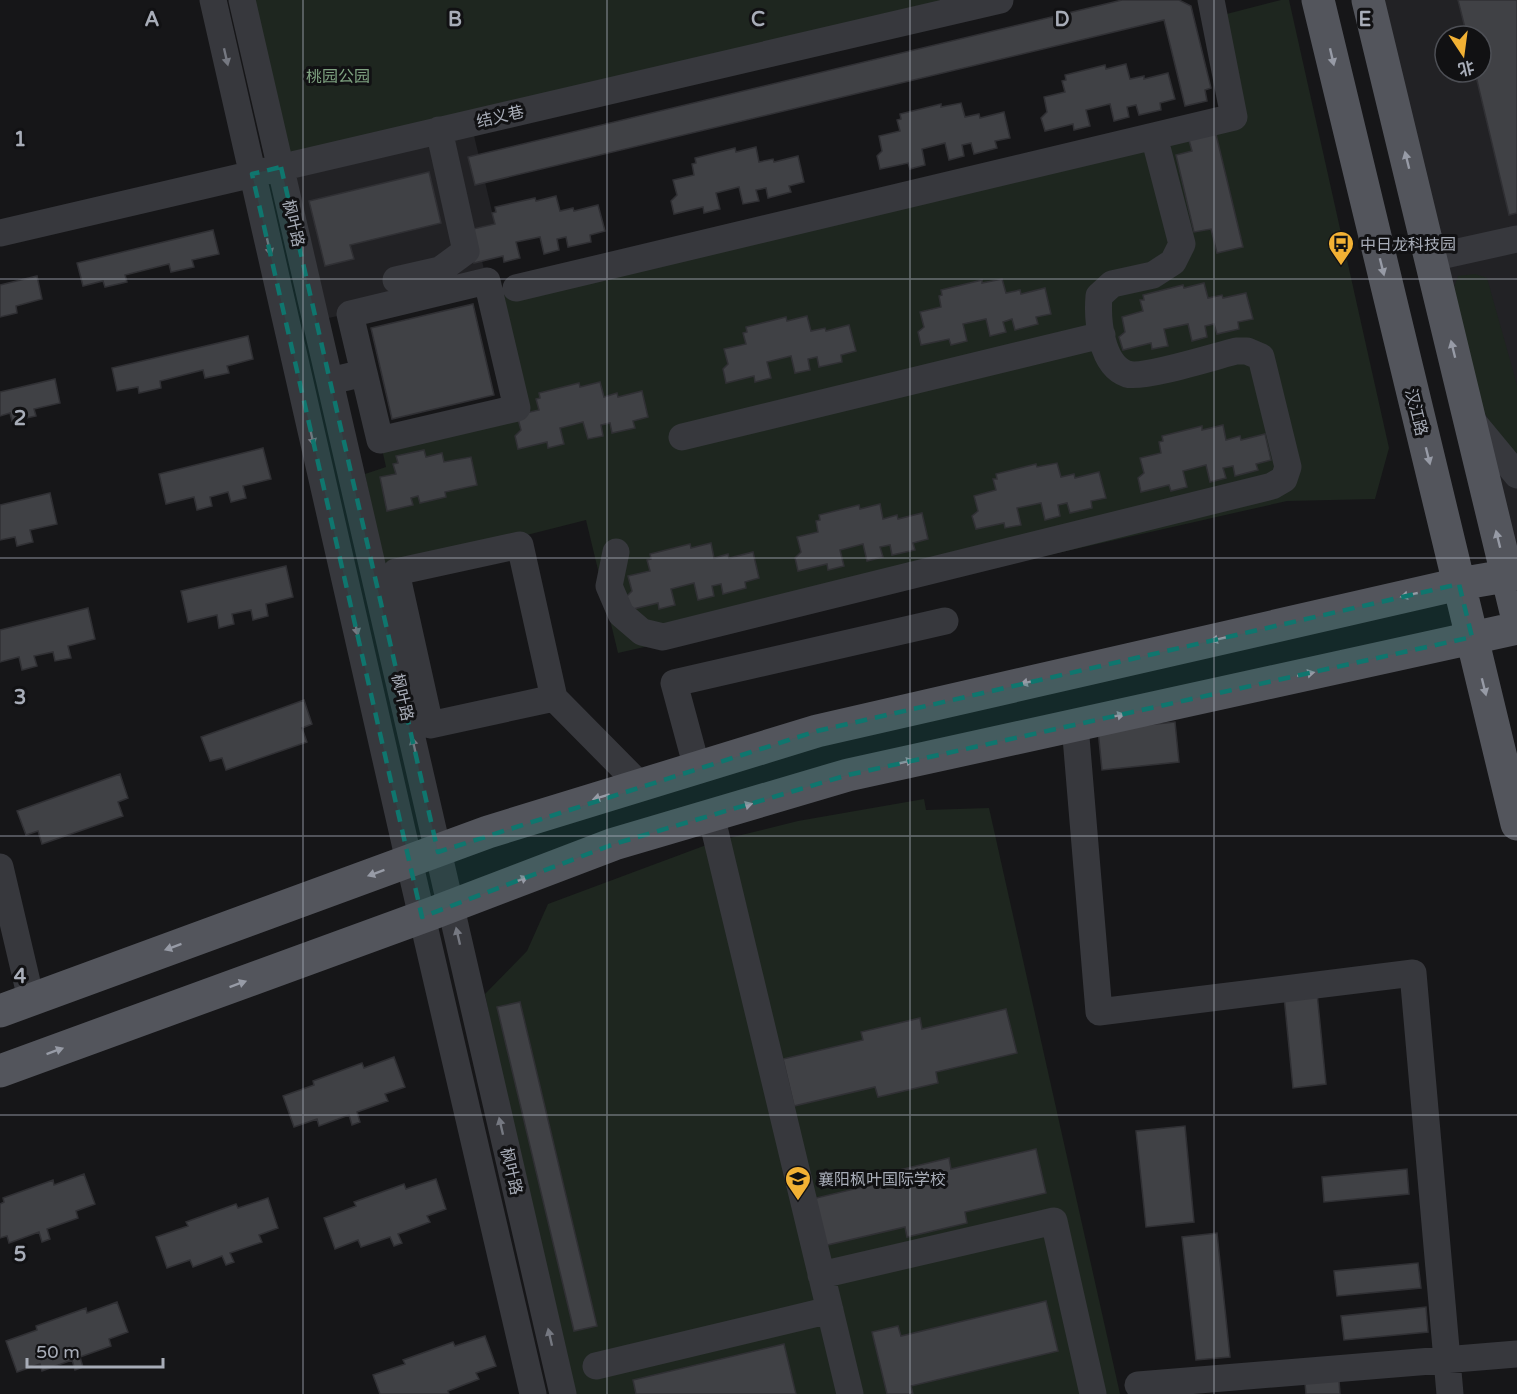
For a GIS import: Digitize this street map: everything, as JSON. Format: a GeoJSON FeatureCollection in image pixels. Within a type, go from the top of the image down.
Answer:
{"type":"FeatureCollection","features":[{"type":"Feature","properties":{"kind":"main road","name":"汉江路"},"geometry":{"type":"LineString","coordinates":[[1318,0],[1517,824]]}},
{"type":"Feature","properties":{"kind":"main road"},"geometry":{"type":"LineString","coordinates":[[1368,0],[1469,418],[1512,576],[1517,616]]}},
{"type":"Feature","properties":{"kind":"main road"},"geometry":{"type":"LineString","coordinates":[[0,1011],[488,832],[817,731],[1459,584],[1512,576]]}},
{"type":"Feature","properties":{"kind":"main road"},"geometry":{"type":"LineString","coordinates":[[0,1071],[614,844],[848,775],[1517,628]]}},
{"type":"Feature","properties":{"kind":"street","name":"枫叶路"},"geometry":{"type":"LineString","coordinates":[[213,0],[252,174],[424,856]]}},
{"type":"Feature","properties":{"kind":"street","name":"枫叶路"},"geometry":{"type":"LineString","coordinates":[[242,0],[330,381],[533,1394]]}},
{"type":"Feature","properties":{"kind":"street","name":"结义巷"},"geometry":{"type":"LineString","coordinates":[[0,233],[1000,0]]}},
{"type":"Feature","properties":{"kind":"street"},"geometry":{"type":"LineString","coordinates":[[516,288],[1234,117],[1212,0]]}},
{"type":"Feature","properties":{"kind":"street"},"geometry":{"type":"LineString","coordinates":[[396,280],[440,270],[466,251],[439,130]]}},
{"type":"Feature","properties":{"kind":"street"},"geometry":{"type":"LineString","coordinates":[[616,552],[609,586],[621,614],[642,632],[663,637],[1272,486],[1284,479],[1288,467],[1261,357],[1247,351],[1236,351],[1146,374],[1128,375],[1113,365],[1107,353],[1097,316],[1099,296],[1112,284],[1153,275],[1160,271],[1173,262],[1182,244],[1155,136]]}},
{"type":"Feature","properties":{"kind":"street"},"geometry":{"type":"LineString","coordinates":[[1431,258],[1517,239]]}},
{"type":"Feature","properties":{"kind":"street"},"geometry":{"type":"LineString","coordinates":[[487,281],[517,408],[380,440],[364,373],[350,314],[487,281]]}},
{"type":"Feature","properties":{"kind":"street"},"geometry":{"type":"LineString","coordinates":[[682,437],[1102,335]]}},
{"type":"Feature","properties":{"kind":"street"},"geometry":{"type":"LineString","coordinates":[[330,381],[364,373]]}},
{"type":"Feature","properties":{"kind":"street"},"geometry":{"type":"LineString","coordinates":[[1469,418],[1517,475]]}},
{"type":"Feature","properties":{"kind":"street"},"geometry":{"type":"LineString","coordinates":[[554,698],[430,725],[396,572],[520,545],[554,698],[640,785]]}},
{"type":"Feature","properties":{"kind":"street"},"geometry":{"type":"LineString","coordinates":[[697,768],[674,683],[945,621]]}},
{"type":"Feature","properties":{"kind":"street"},"geometry":{"type":"LineString","coordinates":[[1075,725],[1099,1011],[1413,973],[1450,1394]]}},
{"type":"Feature","properties":{"kind":"street"},"geometry":{"type":"LineString","coordinates":[[711,816],[850,1394]]}},
{"type":"Feature","properties":{"kind":"street"},"geometry":{"type":"LineString","coordinates":[[0,867],[31,999]]}},
{"type":"Feature","properties":{"kind":"street","name":"枫叶路"},"geometry":{"type":"LineString","coordinates":[[436,911],[563,1394]]}},
{"type":"Feature","properties":{"kind":"street"},"geometry":{"type":"LineString","coordinates":[[821,1275],[1054,1221],[1093,1394]]}},
{"type":"Feature","properties":{"kind":"street"},"geometry":{"type":"LineString","coordinates":[[596,1366],[830,1310]]}},
{"type":"Feature","properties":{"kind":"street"},"geometry":{"type":"LineString","coordinates":[[1138,1385],[1517,1354]]}},
{"type":"Feature","properties":{"kind":"highlighted area"},"geometry":{"type":"Polygon","coordinates":[[[281,167],[438,852],[817,731],[1459,584],[1472,637],[848,775],[614,844],[422,917],[252,174],[281,167]]]}},
{"type":"Feature","properties":{"kind":"shaded area"},"geometry":{"type":"Polygon","coordinates":[[[1368,0],[1517,0],[1517,574],[1368,0]]]}},
{"type":"Feature","properties":{"kind":"shaded area"},"geometry":{"type":"Polygon","coordinates":[[[471,123],[495,224],[474,263],[482,261],[487,281],[316,321],[281,167],[471,123]]]}},
{"type":"Feature","properties":{"kind":"green space","name":"桃园公园"},"geometry":{"type":"Polygon","coordinates":[[[242,0],[1000,0],[281,167],[242,0]]]}},
{"type":"Feature","properties":{"kind":"green space"},"geometry":{"type":"Polygon","coordinates":[[[1289,0],[1389,448],[1375,499],[1287,501],[618,653],[586,520],[385,571],[365,474],[386,467],[380,440],[517,408],[490,294],[1234,117],[1215,17],[1289,0]]]}},
{"type":"Feature","properties":{"kind":"green space"},"geometry":{"type":"Polygon","coordinates":[[[1475,274],[1487,278],[1517,385],[1517,466],[1484,412],[1453,290],[1458,276],[1475,274]]]}},
{"type":"Feature","properties":{"kind":"green space","name":"襄阳枫叶国际学校"},"geometry":{"type":"Polygon","coordinates":[[[924,799],[926,810],[989,808],[1120,1394],[563,1394],[485,994],[527,951],[548,904],[717,841],[798,821],[924,799]]]}},
{"type":"Feature","properties":{"kind":"building"},"geometry":{"type":"Polygon","coordinates":[[[1122,0],[1179,0],[1191,6],[1211,88],[1205,90],[1207,101],[1185,106],[1164,20],[475,185],[468,157],[1122,0]]]}},
{"type":"Feature","properties":{"kind":"building"},"geometry":{"type":"Polygon","coordinates":[[[1458,0],[1517,0],[1517,213],[1509,215],[1478,84],[1493,84],[1493,24],[1464,24],[1458,0]]]}},
{"type":"Feature","properties":{"kind":"building"},"geometry":{"type":"Polygon","coordinates":[[[1126,64],[1130,79],[1144,76],[1144,79],[1168,73],[1175,99],[1160,103],[1161,110],[1139,115],[1136,105],[1127,107],[1129,117],[1114,121],[1110,104],[1086,110],[1090,126],[1074,130],[1073,124],[1045,131],[1041,118],[1047,112],[1044,97],[1065,92],[1062,81],[1066,80],[1065,75],[1105,65],[1106,69],[1126,64]]]}},
{"type":"Feature","properties":{"kind":"building"},"geometry":{"type":"Polygon","coordinates":[[[961,103],[965,117],[979,114],[980,118],[1004,112],[1010,138],[995,141],[997,148],[974,154],[971,143],[962,145],[964,156],[949,160],[945,143],[922,149],[925,165],[910,169],[908,163],[880,169],[877,156],[882,151],[879,136],[900,131],[897,120],[901,119],[900,114],[941,104],[941,107],[961,103]]]}},
{"type":"Feature","properties":{"kind":"building"},"geometry":{"type":"Polygon","coordinates":[[[1214,126],[1243,247],[1217,253],[1211,229],[1194,232],[1176,155],[1192,151],[1187,133],[1214,126]]]}},
{"type":"Feature","properties":{"kind":"building"},"geometry":{"type":"Polygon","coordinates":[[[756,147],[759,162],[773,159],[774,162],[798,156],[804,182],[789,186],[791,192],[768,198],[766,188],[756,190],[759,201],[743,204],[739,187],[716,193],[720,209],[704,213],[703,207],[674,214],[671,201],[677,195],[673,180],[694,175],[692,164],[696,163],[695,158],[735,148],[736,152],[756,147]]]}},
{"type":"Feature","properties":{"kind":"building"},"geometry":{"type":"Polygon","coordinates":[[[429,172],[441,223],[350,245],[354,259],[325,266],[309,201],[429,172]]]}},
{"type":"Feature","properties":{"kind":"building"},"geometry":{"type":"Polygon","coordinates":[[[556,196],[560,211],[573,208],[574,211],[598,205],[605,231],[590,235],[591,242],[568,247],[566,237],[557,239],[559,250],[544,254],[540,237],[516,242],[520,258],[504,262],[503,256],[474,263],[471,250],[473,229],[495,224],[492,213],[496,212],[495,207],[556,196]]]}},
{"type":"Feature","properties":{"kind":"building"},"geometry":{"type":"Polygon","coordinates":[[[213,230],[219,254],[192,260],[194,267],[171,272],[169,264],[125,275],[127,282],[105,287],[103,281],[83,286],[77,263],[213,230]]]}},
{"type":"Feature","properties":{"kind":"building"},"geometry":{"type":"Polygon","coordinates":[[[37,276],[42,299],[16,306],[17,313],[0,317],[0,285],[37,276]]]}},
{"type":"Feature","properties":{"kind":"building"},"geometry":{"type":"Polygon","coordinates":[[[1002,279],[1006,293],[1020,290],[1021,294],[1045,288],[1051,314],[1036,317],[1038,324],[1015,330],[1012,319],[1003,322],[1006,332],[990,336],[986,319],[963,324],[967,341],[951,345],[949,339],[921,345],[918,332],[924,327],[920,312],[941,307],[939,296],[942,295],[941,290],[982,280],[982,283],[1002,279]]]}},
{"type":"Feature","properties":{"kind":"building"},"geometry":{"type":"Polygon","coordinates":[[[1204,283],[1208,298],[1222,295],[1223,298],[1246,293],[1253,319],[1238,322],[1239,329],[1217,334],[1214,324],[1205,326],[1207,337],[1192,341],[1188,324],[1164,329],[1168,346],[1152,349],[1151,343],[1123,350],[1119,337],[1125,332],[1122,317],[1143,311],[1140,300],[1144,300],[1143,295],[1183,285],[1184,288],[1204,283]]]}},
{"type":"Feature","properties":{"kind":"building"},"geometry":{"type":"Polygon","coordinates":[[[473,304],[494,395],[392,419],[371,328],[473,304]]]}},
{"type":"Feature","properties":{"kind":"building"},"geometry":{"type":"Polygon","coordinates":[[[807,316],[811,331],[825,328],[826,331],[849,325],[856,351],[841,355],[842,362],[819,367],[817,357],[808,359],[810,370],[795,373],[791,356],[767,362],[771,378],[755,382],[754,376],[726,383],[723,369],[728,364],[724,349],[746,344],[743,333],[747,332],[746,327],[786,317],[787,321],[807,316]]]}},
{"type":"Feature","properties":{"kind":"building"},"geometry":{"type":"Polygon","coordinates":[[[248,336],[253,359],[227,366],[229,373],[205,378],[203,370],[160,381],[161,388],[139,393],[138,387],[117,391],[112,368],[248,336]]]}},
{"type":"Feature","properties":{"kind":"building"},"geometry":{"type":"Polygon","coordinates":[[[55,379],[60,403],[34,409],[36,416],[12,421],[10,413],[0,416],[0,392],[55,379]]]}},
{"type":"Feature","properties":{"kind":"building"},"geometry":{"type":"Polygon","coordinates":[[[600,382],[604,397],[617,393],[618,397],[642,391],[648,417],[633,421],[635,428],[612,433],[610,423],[601,425],[603,436],[588,439],[583,422],[560,428],[564,444],[548,448],[547,442],[518,449],[515,436],[521,430],[517,415],[539,410],[536,399],[540,398],[539,393],[579,383],[580,387],[600,382]]]}},
{"type":"Feature","properties":{"kind":"building"},"geometry":{"type":"Polygon","coordinates":[[[1223,425],[1226,440],[1240,436],[1241,440],[1265,434],[1271,460],[1256,464],[1258,470],[1235,476],[1233,466],[1223,468],[1226,478],[1210,482],[1206,465],[1183,471],[1187,487],[1171,491],[1169,485],[1141,492],[1138,478],[1144,473],[1140,458],[1161,453],[1159,442],[1163,441],[1162,436],[1202,426],[1202,430],[1223,425]]]}},
{"type":"Feature","properties":{"kind":"building"},"geometry":{"type":"Polygon","coordinates":[[[263,448],[271,479],[243,486],[246,498],[231,502],[228,492],[210,497],[212,506],[197,510],[194,497],[166,504],[159,474],[263,448]]]}},
{"type":"Feature","properties":{"kind":"building"},"geometry":{"type":"Polygon","coordinates":[[[424,450],[426,457],[442,453],[444,462],[471,457],[477,485],[445,492],[446,497],[420,503],[418,496],[411,498],[413,505],[387,511],[380,477],[396,474],[393,464],[398,463],[396,456],[424,450]]]}},
{"type":"Feature","properties":{"kind":"building"},"geometry":{"type":"Polygon","coordinates":[[[1057,463],[1061,477],[1074,474],[1075,478],[1099,472],[1106,498],[1091,501],[1092,508],[1070,513],[1067,503],[1058,505],[1060,516],[1045,520],[1041,503],[1017,508],[1021,525],[1005,528],[1004,523],[976,529],[972,516],[978,511],[974,496],[996,490],[993,479],[997,479],[996,474],[1036,464],[1037,467],[1057,463]]]}},
{"type":"Feature","properties":{"kind":"building"},"geometry":{"type":"Polygon","coordinates":[[[50,493],[57,524],[30,530],[33,542],[17,546],[15,537],[0,540],[0,505],[50,493]]]}},
{"type":"Feature","properties":{"kind":"building"},"geometry":{"type":"Polygon","coordinates":[[[880,504],[883,519],[897,515],[898,519],[922,513],[928,539],[913,543],[915,550],[892,555],[890,545],[880,547],[883,557],[867,561],[863,544],[840,550],[844,566],[828,570],[827,564],[798,571],[795,558],[801,552],[797,537],[818,532],[816,521],[820,520],[819,515],[859,505],[860,509],[880,504]]]}},
{"type":"Feature","properties":{"kind":"building"},"geometry":{"type":"Polygon","coordinates":[[[711,543],[714,558],[728,554],[729,558],[753,552],[759,578],[745,582],[746,588],[723,594],[721,584],[712,586],[714,596],[698,600],[694,583],[671,589],[675,605],[659,609],[658,603],[629,610],[626,597],[632,591],[628,576],[650,571],[647,560],[651,559],[650,554],[690,544],[691,548],[711,543]]]}},
{"type":"Feature","properties":{"kind":"building"},"geometry":{"type":"Polygon","coordinates":[[[286,566],[293,597],[266,604],[268,616],[253,620],[251,610],[232,614],[234,624],[219,628],[217,615],[188,622],[181,591],[286,566]]]}},
{"type":"Feature","properties":{"kind":"building"},"geometry":{"type":"Polygon","coordinates":[[[88,608],[95,639],[68,646],[71,658],[55,661],[53,652],[34,656],[37,666],[22,670],[19,657],[0,662],[0,630],[88,608]]]}},
{"type":"Feature","properties":{"kind":"building"},"geometry":{"type":"Polygon","coordinates":[[[304,700],[312,724],[302,728],[307,742],[226,770],[222,758],[210,761],[201,737],[304,700]]]}},
{"type":"Feature","properties":{"kind":"building"},"geometry":{"type":"Polygon","coordinates":[[[1175,722],[1179,762],[1102,770],[1098,730],[1175,722]]]}},
{"type":"Feature","properties":{"kind":"building"},"geometry":{"type":"Polygon","coordinates":[[[120,774],[128,798],[118,802],[123,816],[42,844],[38,831],[26,835],[17,811],[120,774]]]}},
{"type":"Feature","properties":{"kind":"building"},"geometry":{"type":"Polygon","coordinates":[[[1317,993],[1326,1084],[1293,1088],[1284,996],[1317,993]]]}},
{"type":"Feature","properties":{"kind":"building"},"geometry":{"type":"Polygon","coordinates":[[[520,1002],[597,1326],[574,1331],[497,1007],[520,1002]]]}},
{"type":"Feature","properties":{"kind":"building"},"geometry":{"type":"Polygon","coordinates":[[[1006,1009],[1017,1053],[936,1072],[938,1083],[878,1097],[875,1087],[794,1106],[783,1059],[863,1040],[861,1032],[920,1018],[922,1029],[1006,1009]]]}},
{"type":"Feature","properties":{"kind":"building"},"geometry":{"type":"Polygon","coordinates":[[[394,1057],[405,1087],[385,1094],[388,1101],[357,1112],[360,1122],[352,1125],[349,1115],[319,1126],[317,1119],[294,1127],[283,1096],[314,1085],[313,1081],[362,1063],[364,1068],[394,1057]]]}},
{"type":"Feature","properties":{"kind":"building"},"geometry":{"type":"Polygon","coordinates":[[[1185,1126],[1194,1222],[1146,1227],[1136,1131],[1185,1126]]]}},
{"type":"Feature","properties":{"kind":"building"},"geometry":{"type":"Polygon","coordinates":[[[1036,1149],[1046,1193],[965,1212],[967,1223],[907,1237],[905,1227],[823,1246],[812,1199],[892,1180],[891,1172],[949,1158],[951,1169],[1036,1149]]]}},
{"type":"Feature","properties":{"kind":"building"},"geometry":{"type":"Polygon","coordinates":[[[1407,1169],[1409,1194],[1324,1202],[1322,1177],[1407,1169]]]}},
{"type":"Feature","properties":{"kind":"building"},"geometry":{"type":"Polygon","coordinates":[[[84,1174],[95,1204],[76,1211],[78,1218],[47,1229],[50,1239],[42,1242],[39,1232],[9,1243],[7,1236],[0,1238],[0,1204],[4,1202],[3,1198],[53,1180],[54,1185],[84,1174]]]}},
{"type":"Feature","properties":{"kind":"building"},"geometry":{"type":"Polygon","coordinates":[[[436,1179],[446,1209],[427,1216],[430,1222],[398,1234],[402,1243],[394,1246],[390,1237],[361,1247],[358,1240],[335,1249],[324,1218],[356,1206],[354,1202],[404,1184],[406,1189],[436,1179]]]}},
{"type":"Feature","properties":{"kind":"building"},"geometry":{"type":"Polygon","coordinates":[[[268,1198],[278,1228],[259,1235],[262,1242],[230,1253],[234,1262],[226,1265],[222,1256],[193,1267],[190,1260],[167,1268],[156,1237],[188,1226],[186,1222],[236,1204],[238,1208],[268,1198]]]}},
{"type":"Feature","properties":{"kind":"building"},"geometry":{"type":"Polygon","coordinates":[[[1217,1233],[1230,1357],[1196,1360],[1182,1237],[1217,1233]]]}},
{"type":"Feature","properties":{"kind":"building"},"geometry":{"type":"Polygon","coordinates":[[[1418,1263],[1421,1288],[1337,1296],[1334,1271],[1418,1263]]]}},
{"type":"Feature","properties":{"kind":"building"},"geometry":{"type":"Polygon","coordinates":[[[1046,1301],[1058,1351],[911,1386],[913,1394],[887,1394],[872,1332],[898,1326],[901,1336],[1046,1301]]]}},
{"type":"Feature","properties":{"kind":"building"},"geometry":{"type":"Polygon","coordinates":[[[117,1302],[128,1332],[109,1339],[111,1346],[80,1357],[83,1367],[75,1370],[72,1360],[42,1371],[40,1364],[17,1372],[6,1341],[37,1330],[36,1326],[86,1308],[87,1313],[117,1302]]]}},
{"type":"Feature","properties":{"kind":"building"},"geometry":{"type":"Polygon","coordinates":[[[1426,1307],[1428,1332],[1344,1340],[1341,1316],[1426,1307]]]}},
{"type":"Feature","properties":{"kind":"building"},"geometry":{"type":"Polygon","coordinates":[[[485,1336],[496,1366],[476,1373],[479,1379],[448,1391],[449,1394],[380,1394],[373,1375],[405,1364],[403,1360],[453,1342],[455,1346],[485,1336]]]}},
{"type":"Feature","properties":{"kind":"building"},"geometry":{"type":"Polygon","coordinates":[[[784,1344],[796,1394],[636,1394],[633,1380],[784,1344]]]}},
{"type":"Feature","properties":{"kind":"building"},"geometry":{"type":"Polygon","coordinates":[[[1339,1380],[1340,1394],[1306,1394],[1305,1383],[1339,1380]]]}},
{"type":"Feature","properties":{"kind":"place","name":"中日龙科技园"},"geometry":{"type":"Point","coordinates":[1341,267]}},
{"type":"Feature","properties":{"kind":"place","name":"襄阳枫叶国际学校"},"geometry":{"type":"Point","coordinates":[798,1202]}}]}
